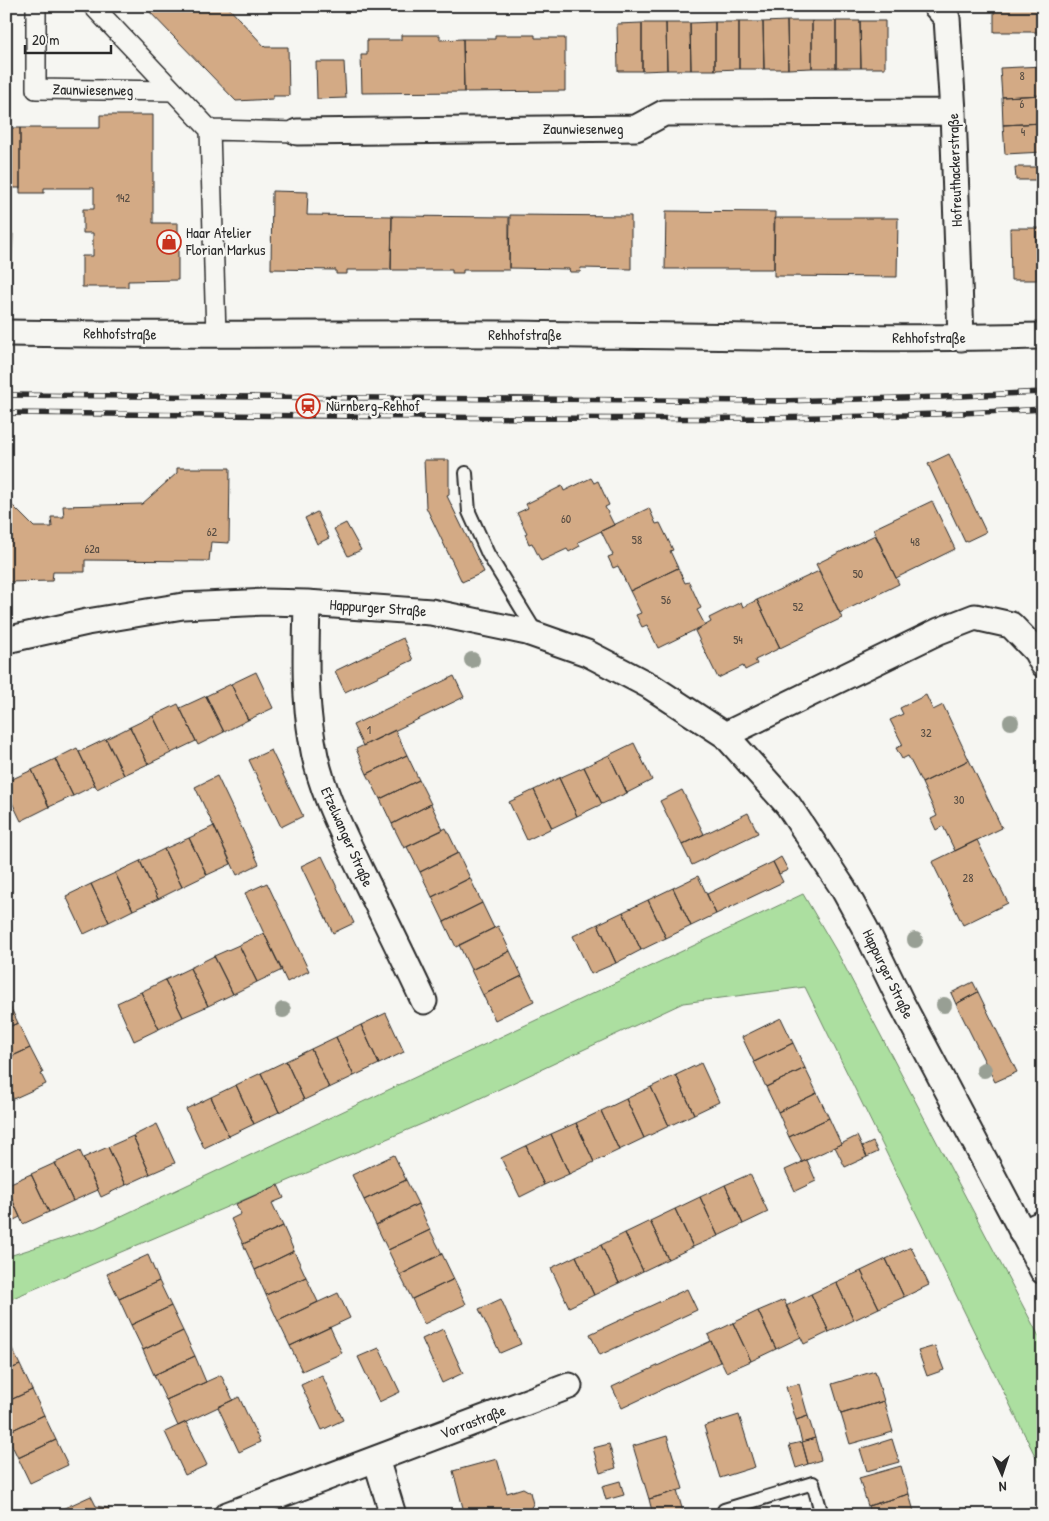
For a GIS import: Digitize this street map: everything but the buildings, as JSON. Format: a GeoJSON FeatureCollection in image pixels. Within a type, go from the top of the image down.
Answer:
{"type":"FeatureCollection","features":[{"type":"Feature","properties":{"kind":"street","name":"Zaunwiesenweg"},"geometry":{"type":"LineString","coordinates":[[36,6],[36,89],[172,91]]}},
{"type":"Feature","properties":{"kind":"street","name":"Zaunwiesenweg"},"geometry":{"type":"LineString","coordinates":[[93,6],[210,130],[297,132],[636,128],[664,113],[953,112]]}},
{"type":"Feature","properties":{"kind":"street","name":"Hofreuthackerstraße"},"geometry":{"type":"LineString","coordinates":[[936,6],[947,18],[953,112],[961,338]]}},
{"type":"Feature","properties":{"kind":"street"},"geometry":{"type":"LineString","coordinates":[[210,130],[216,335]]}},
{"type":"Feature","properties":{"kind":"street","name":"Rehhofstraße"},"geometry":{"type":"LineString","coordinates":[[6,333],[216,335],[518,334],[961,338],[1043,336]]}},
{"type":"Feature","properties":{"kind":"street","name":"Happurger Straße"},"geometry":{"type":"LineString","coordinates":[[6,640],[86,622],[183,606],[265,602],[307,603],[431,612],[527,632],[587,653],[650,686],[725,735],[788,805],[866,928],[902,1004],[962,1116],[1033,1228],[1043,1271]]}},
{"type":"Feature","properties":{"kind":"street","name":"Etzelwanger Straße"},"geometry":{"type":"LineString","coordinates":[[307,603],[306,653],[309,716],[318,769],[334,815],[424,1001]]}},
{"type":"Feature","properties":{"kind":"street"},"geometry":{"type":"LineString","coordinates":[[725,735],[939,631],[975,617],[1011,625],[1036,651],[1043,664]]}},
{"type":"Feature","properties":{"kind":"street","name":"Vorrastraße"},"geometry":{"type":"LineString","coordinates":[[227,1515],[569,1386]]}},
{"type":"Feature","properties":{"kind":"street"},"geometry":{"type":"LineString","coordinates":[[376,1459],[393,1515]]}},
{"type":"Feature","properties":{"kind":"lane"},"geometry":{"type":"LineString","coordinates":[[466,474],[469,512],[488,554],[538,636]]}},
{"type":"Feature","properties":{"kind":"lane"},"geometry":{"type":"LineString","coordinates":[[724,1510],[813,1483],[822,1515]]}},
{"type":"Feature","properties":{"kind":"green space"},"geometry":{"type":"Polygon","coordinates":[[[803,894],[837,952],[1043,1344],[1043,1472],[805,987],[683,1003],[457,1109],[6,1301],[6,1257],[96,1228],[803,894]]]}},
{"type":"Feature","properties":{"kind":"railway"},"geometry":{"type":"LineString","coordinates":[[6,395],[779,401],[941,397],[1043,392]]}},
{"type":"Feature","properties":{"kind":"railway"},"geometry":{"type":"LineString","coordinates":[[6,413],[656,419],[888,416],[1043,409]]}},
{"type":"Feature","properties":{"kind":"place","name":"Haar Atelier Florian Markus"},"geometry":{"type":"Point","coordinates":[169,242]}},
{"type":"Feature","properties":{"kind":"place","name":"Nürnberg-Rehhof"},"geometry":{"type":"Point","coordinates":[308,406]}}]}
